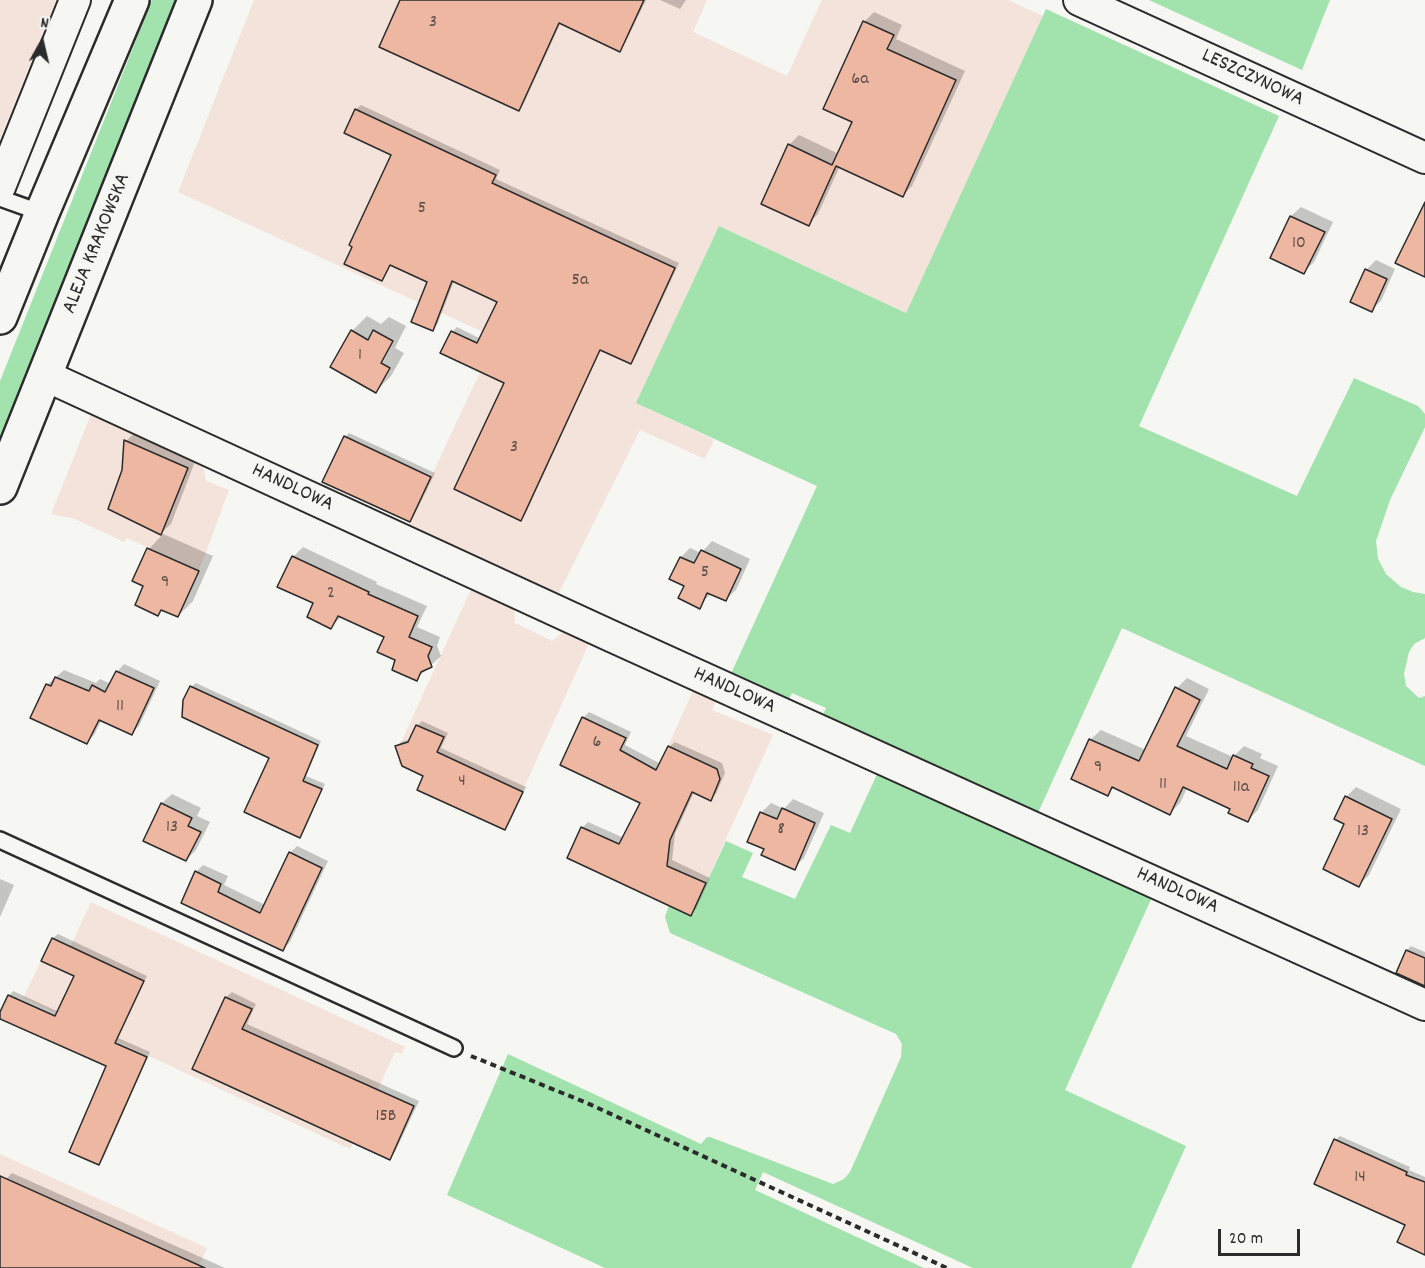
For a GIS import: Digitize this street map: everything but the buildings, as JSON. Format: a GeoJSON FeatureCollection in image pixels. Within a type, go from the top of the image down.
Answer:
{"type":"FeatureCollection","features":[{"type":"Feature","properties":{"kind":"main road"},"geometry":{"type":"LineString","coordinates":[[1,312],[132,0]]}},
{"type":"Feature","properties":{"kind":"main road","name":"ALEJA KRAKOWSKA"},"geometry":{"type":"LineString","coordinates":[[0,487],[195,0]]}},
{"type":"Feature","properties":{"kind":"street"},"geometry":{"type":"LineString","coordinates":[[0,187],[75,0]]}},
{"type":"Feature","properties":{"kind":"street","name":"LESZCZYNOWA"},"geometry":{"type":"LineString","coordinates":[[1079,0],[1425,158]]}},
{"type":"Feature","properties":{"kind":"street","name":"HANDLOWA"},"geometry":{"type":"LineString","coordinates":[[44,375],[611,636],[1425,1005]]}},
{"type":"Feature","properties":{"kind":"lane"},"geometry":{"type":"LineString","coordinates":[[0,198],[42,213]]}},
{"type":"Feature","properties":{"kind":"lane"},"geometry":{"type":"LineString","coordinates":[[0,840],[454,1048]]}},
{"type":"Feature","properties":{"kind":"path"},"geometry":{"type":"LineString","coordinates":[[454,1048],[587,1103],[947,1268]]}},
{"type":"Feature","properties":{"kind":"shaded area"},"geometry":{"type":"Polygon","coordinates":[[[0,0],[56,0],[0,139],[0,0]]]}},
{"type":"Feature","properties":{"kind":"shaded area"},"geometry":{"type":"Polygon","coordinates":[[[254,0],[707,0],[693,32],[787,76],[822,0],[1008,0],[1043,16],[906,313],[719,226],[637,403],[714,440],[705,459],[640,430],[556,599],[406,530],[496,338],[178,192],[254,0]]]}},
{"type":"Feature","properties":{"kind":"shaded area"},"geometry":{"type":"Polygon","coordinates":[[[94,407],[202,458],[206,481],[229,490],[199,571],[127,538],[124,542],[75,519],[51,514],[94,407]]]}},
{"type":"Feature","properties":{"kind":"shaded area"},"geometry":{"type":"Polygon","coordinates":[[[473,585],[514,603],[515,623],[552,641],[567,629],[591,639],[505,830],[417,790],[423,776],[398,764],[400,759],[397,751],[473,585]]]}},
{"type":"Feature","properties":{"kind":"shaded area"},"geometry":{"type":"Polygon","coordinates":[[[695,686],[718,697],[712,710],[773,735],[691,916],[567,858],[581,827],[607,839],[608,844],[617,848],[695,686]]]}},
{"type":"Feature","properties":{"kind":"shaded area"},"geometry":{"type":"Polygon","coordinates":[[[91,902],[405,1047],[402,1054],[395,1052],[350,1149],[23,998],[41,961],[60,969],[91,902]]]}},
{"type":"Feature","properties":{"kind":"shaded area"},"geometry":{"type":"Polygon","coordinates":[[[0,1154],[207,1248],[198,1268],[0,1268],[0,1154]]]}},
{"type":"Feature","properties":{"kind":"green space"},"geometry":{"type":"Polygon","coordinates":[[[152,0],[177,0],[0,446],[0,381],[152,0]]]}},
{"type":"Feature","properties":{"kind":"green space"},"geometry":{"type":"Polygon","coordinates":[[[1149,0],[1330,0],[1302,70],[1149,0]]]}},
{"type":"Feature","properties":{"kind":"green space"},"geometry":{"type":"Polygon","coordinates":[[[1046,9],[1279,116],[1139,426],[1297,496],[1354,378],[1418,406],[1425,414],[1425,427],[1390,500],[1376,541],[1378,559],[1386,574],[1401,587],[1425,594],[1425,638],[1414,644],[1409,652],[1404,674],[1406,686],[1419,698],[1425,696],[1425,766],[1122,628],[1037,815],[820,720],[826,708],[792,693],[787,704],[729,678],[817,486],[636,403],[719,226],[906,313],[1046,9]]]}},
{"type":"Feature","properties":{"kind":"green space"},"geometry":{"type":"Polygon","coordinates":[[[878,772],[1152,897],[1065,1090],[1186,1146],[1131,1268],[973,1268],[763,1172],[755,1190],[924,1268],[605,1268],[447,1195],[508,1054],[701,1144],[707,1137],[710,1137],[833,1184],[844,1179],[850,1172],[901,1057],[902,1044],[896,1034],[670,933],[665,917],[669,905],[691,916],[726,841],[753,853],[742,877],[795,899],[831,825],[850,833],[878,772]]]}}]}
